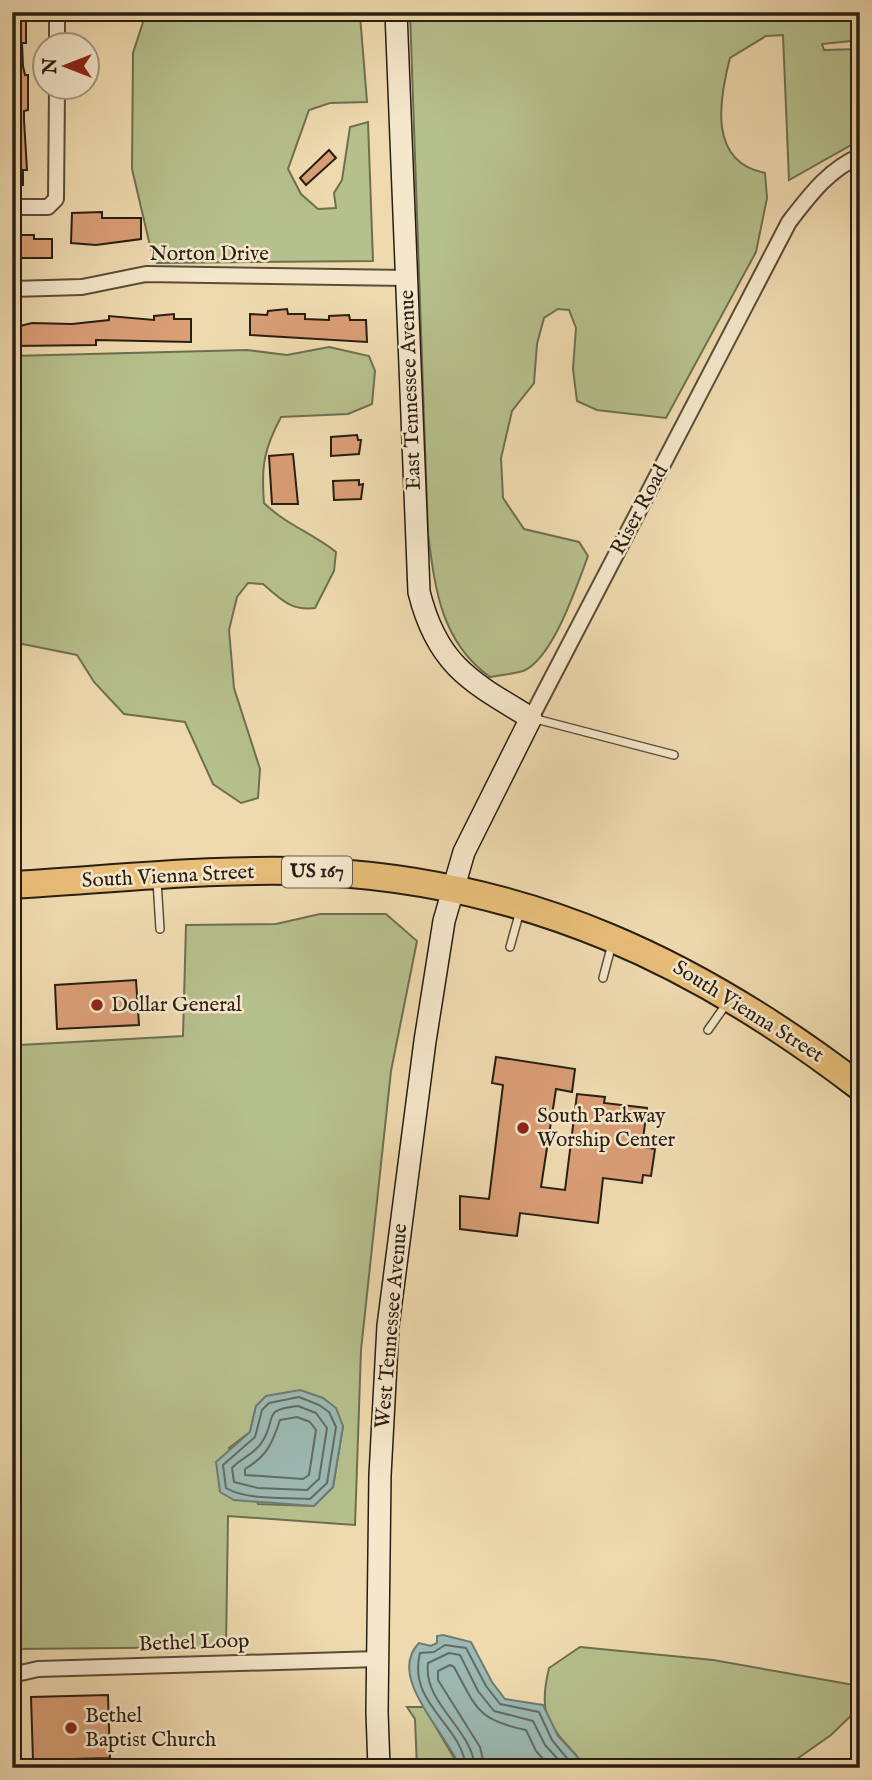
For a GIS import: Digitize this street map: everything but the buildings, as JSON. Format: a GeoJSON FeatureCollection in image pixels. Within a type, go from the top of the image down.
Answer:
{"type":"FeatureCollection","features":[{"type":"Feature","properties":{"kind":"highway","name":"South Vienna Street"},"geometry":{"type":"LineString","coordinates":[[12,885],[321,872],[418,882],[521,905],[614,938],[672,964],[732,997],[785,1031],[860,1087]]}},
{"type":"Feature","properties":{"kind":"main road","name":"East Tennessee Avenue"},"geometry":{"type":"LineString","coordinates":[[396,12],[417,559],[426,618],[454,666],[531,718]]}},
{"type":"Feature","properties":{"kind":"main road","name":"Riser Road"},"geometry":{"type":"LineString","coordinates":[[453,889],[464,852],[531,718]]}},
{"type":"Feature","properties":{"kind":"main road","name":"West Tennessee Avenue"},"geometry":{"type":"LineString","coordinates":[[379,1768],[380,1475],[388,1326],[425,1041],[444,921],[453,889]]}},
{"type":"Feature","properties":{"kind":"street"},"geometry":{"type":"LineString","coordinates":[[57,12],[57,32]]}},
{"type":"Feature","properties":{"kind":"street"},"geometry":{"type":"LineString","coordinates":[[12,207],[48,207],[56,199],[57,102]]}},
{"type":"Feature","properties":{"kind":"street","name":"Riser Road"},"geometry":{"type":"LineString","coordinates":[[531,718],[789,222],[817,184],[860,156]]}},
{"type":"Feature","properties":{"kind":"street","name":"Norton Drive"},"geometry":{"type":"LineString","coordinates":[[12,289],[82,287],[146,274],[407,278]]}},
{"type":"Feature","properties":{"kind":"street","name":"Bethel Loop"},"geometry":{"type":"LineString","coordinates":[[12,1675],[38,1669],[378,1659]]}},
{"type":"Feature","properties":{"kind":"lane"},"geometry":{"type":"LineString","coordinates":[[531,718],[674,755]]}},
{"type":"Feature","properties":{"kind":"lane"},"geometry":{"type":"LineString","coordinates":[[157,877],[160,929]]}},
{"type":"Feature","properties":{"kind":"lane"},"geometry":{"type":"LineString","coordinates":[[510,947],[521,905]]}},
{"type":"Feature","properties":{"kind":"lane"},"geometry":{"type":"LineString","coordinates":[[603,978],[614,938]]}},
{"type":"Feature","properties":{"kind":"lane"},"geometry":{"type":"LineString","coordinates":[[708,1030],[732,997]]}},
{"type":"Feature","properties":{"kind":"green space"},"geometry":{"type":"Polygon","coordinates":[[[410,12],[860,12],[860,40],[822,44],[824,50],[860,49],[860,140],[789,180],[783,35],[766,36],[730,58],[721,110],[726,143],[734,156],[747,167],[765,173],[767,198],[756,252],[666,418],[597,410],[577,401],[573,369],[576,328],[569,310],[558,309],[544,318],[537,344],[534,383],[512,411],[501,458],[503,498],[524,529],[579,542],[588,556],[563,620],[544,652],[534,664],[523,671],[490,677],[461,648],[443,613],[428,533],[410,12]]]}},
{"type":"Feature","properties":{"kind":"green space"},"geometry":{"type":"Polygon","coordinates":[[[360,15],[367,102],[330,103],[309,110],[288,169],[301,194],[318,209],[336,208],[334,193],[342,180],[350,127],[368,122],[373,261],[157,263],[151,250],[132,169],[133,53],[145,16],[360,15]]]}},
{"type":"Feature","properties":{"kind":"green space"},"geometry":{"type":"Polygon","coordinates":[[[329,347],[369,356],[375,371],[372,404],[348,414],[281,417],[267,449],[263,478],[264,503],[336,552],[334,571],[315,608],[292,606],[263,584],[248,583],[237,597],[229,630],[234,688],[260,769],[258,798],[241,803],[213,784],[185,722],[124,714],[94,682],[77,655],[12,642],[12,356],[247,350],[287,355],[329,347]]]}},
{"type":"Feature","properties":{"kind":"green space"},"geometry":{"type":"Polygon","coordinates":[[[320,914],[386,914],[417,941],[391,1071],[361,1350],[355,1525],[228,1516],[226,1647],[12,1649],[12,1271],[20,1045],[183,1036],[186,925],[276,924],[320,914]],[[256,1406],[250,1432],[229,1448],[258,1504],[314,1506],[333,1487],[343,1426],[256,1406]]]}},
{"type":"Feature","properties":{"kind":"green space"},"geometry":{"type":"Polygon","coordinates":[[[580,1647],[713,1660],[860,1686],[860,1707],[831,1735],[784,1768],[582,1768],[578,1758],[548,1718],[545,1700],[549,1668],[580,1647]]]}},
{"type":"Feature","properties":{"kind":"green space"},"geometry":{"type":"Polygon","coordinates":[[[407,1707],[424,1707],[460,1768],[417,1768],[415,1719],[407,1707]]]}},
{"type":"Feature","properties":{"kind":"water"},"geometry":{"type":"Polygon","coordinates":[[[300,1390],[323,1398],[336,1408],[343,1426],[333,1487],[314,1506],[234,1500],[220,1492],[216,1462],[250,1432],[256,1406],[266,1396],[300,1390]]]}},
{"type":"Feature","properties":{"kind":"water"},"geometry":{"type":"Polygon","coordinates":[[[437,1636],[471,1642],[492,1682],[505,1699],[543,1705],[558,1736],[582,1762],[582,1768],[460,1768],[414,1689],[410,1672],[411,1657],[419,1643],[431,1646],[437,1643],[437,1636]]]}},
{"type":"Feature","properties":{"kind":"place","name":"Dollar General"},"geometry":{"type":"Point","coordinates":[97,1005]}},
{"type":"Feature","properties":{"kind":"place","name":"South Parkway Worship Center"},"geometry":{"type":"Point","coordinates":[523,1128]}},
{"type":"Feature","properties":{"kind":"place","name":"Bethel Baptist Church"},"geometry":{"type":"Point","coordinates":[71,1728]}}]}
